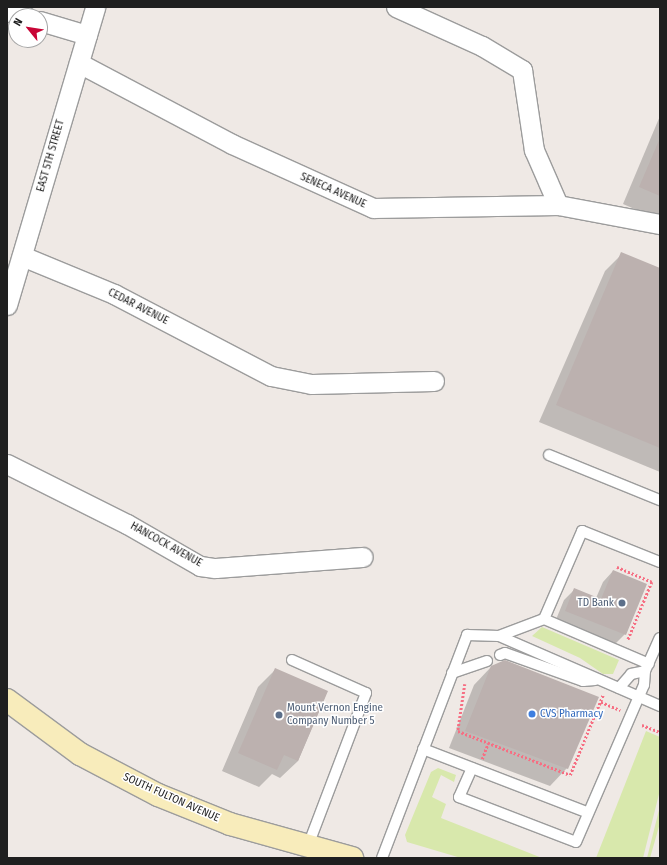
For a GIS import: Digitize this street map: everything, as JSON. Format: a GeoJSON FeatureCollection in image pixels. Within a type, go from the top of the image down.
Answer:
{"type":"FeatureCollection","features":[{"type":"Feature","properties":{"kind":"main road","name":"SOUTH FULTON AVENUE"},"geometry":{"type":"LineString","coordinates":[[7,700],[80,754],[158,796],[230,824],[352,858]]}},
{"type":"Feature","properties":{"kind":"street","name":"EAST 5TH STREET"},"geometry":{"type":"LineString","coordinates":[[7,304],[94,7]]}},
{"type":"Feature","properties":{"kind":"street"},"geometry":{"type":"LineString","coordinates":[[396,7],[482,46],[522,70],[534,150],[558,205]]}},
{"type":"Feature","properties":{"kind":"street"},"geometry":{"type":"LineString","coordinates":[[48,23],[87,35]]}},
{"type":"Feature","properties":{"kind":"street","name":"SENECA AVENUE"},"geometry":{"type":"LineString","coordinates":[[78,63],[232,144],[373,208],[417,210],[558,205],[660,224]]}},
{"type":"Feature","properties":{"kind":"street","name":"CEDAR AVENUE"},"geometry":{"type":"LineString","coordinates":[[22,256],[114,294],[251,367],[271,376],[311,384],[434,381]]}},
{"type":"Feature","properties":{"kind":"street","name":"HANCOCK AVENUE"},"geometry":{"type":"LineString","coordinates":[[7,464],[127,524],[200,566],[215,568],[363,557]]}},
{"type":"Feature","properties":{"kind":"lane"},"geometry":{"type":"LineString","coordinates":[[549,455],[660,500]]}},
{"type":"Feature","properties":{"kind":"lane"},"geometry":{"type":"LineString","coordinates":[[544,619],[582,531],[660,562]]}},
{"type":"Feature","properties":{"kind":"lane"},"geometry":{"type":"LineString","coordinates":[[498,636],[544,619],[623,654],[647,668]]}},
{"type":"Feature","properties":{"kind":"lane"},"geometry":{"type":"LineString","coordinates":[[382,858],[467,635],[498,636],[660,706]]}},
{"type":"Feature","properties":{"kind":"lane"},"geometry":{"type":"LineString","coordinates":[[470,767],[459,797],[576,842],[586,812],[636,696],[644,685],[647,668],[660,638]]}},
{"type":"Feature","properties":{"kind":"lane"},"geometry":{"type":"LineString","coordinates":[[500,655],[506,653],[583,681],[597,680]]}},
{"type":"Feature","properties":{"kind":"lane"},"geometry":{"type":"LineString","coordinates":[[292,660],[366,693],[308,846]]}},
{"type":"Feature","properties":{"kind":"lane"},"geometry":{"type":"LineString","coordinates":[[452,674],[487,661]]}},
{"type":"Feature","properties":{"kind":"lane"},"geometry":{"type":"LineString","coordinates":[[619,688],[631,674],[647,668]]}},
{"type":"Feature","properties":{"kind":"lane"},"geometry":{"type":"LineString","coordinates":[[424,749],[586,812]]}},
{"type":"Feature","properties":{"kind":"path"},"geometry":{"type":"LineString","coordinates":[[616,567],[652,582],[623,654]]}},
{"type":"Feature","properties":{"kind":"path"},"geometry":{"type":"LineString","coordinates":[[467,668],[458,731],[570,774],[607,683]]}},
{"type":"Feature","properties":{"kind":"path"},"geometry":{"type":"LineString","coordinates":[[470,767],[482,759],[488,743]]}},
{"type":"Feature","properties":{"kind":"green space"},"geometry":{"type":"Polygon","coordinates":[[[542,627],[619,660],[613,674],[603,674],[580,658],[532,636],[542,627]]]}},
{"type":"Feature","properties":{"kind":"green space"},"geometry":{"type":"Polygon","coordinates":[[[646,731],[660,737],[660,790],[643,858],[596,858],[646,731]]]}},
{"type":"Feature","properties":{"kind":"green space"},"geometry":{"type":"Polygon","coordinates":[[[438,768],[456,775],[454,782],[441,775],[432,797],[446,804],[441,818],[542,858],[461,858],[407,842],[405,835],[431,772],[438,768]]]}},
{"type":"Feature","properties":{"kind":"green space"},"geometry":{"type":"Polygon","coordinates":[[[660,806],[660,823],[650,858],[647,858],[660,806]]]}},
{"type":"Feature","properties":{"kind":"building"},"geometry":{"type":"Polygon","coordinates":[[[660,138],[660,196],[639,187],[660,138]]]}},
{"type":"Feature","properties":{"kind":"building"},"geometry":{"type":"Polygon","coordinates":[[[621,252],[660,268],[660,448],[556,405],[621,252]]]}},
{"type":"Feature","properties":{"kind":"building"},"geometry":{"type":"Polygon","coordinates":[[[613,570],[647,584],[626,635],[565,611],[574,588],[601,599],[613,570]]]}},
{"type":"Feature","properties":{"kind":"building","name":"CVS Pharmacy"},"geometry":{"type":"Polygon","coordinates":[[[505,660],[599,697],[568,769],[465,731],[491,666],[505,660]]]}},
{"type":"Feature","properties":{"kind":"building"},"geometry":{"type":"Polygon","coordinates":[[[275,668],[328,691],[298,761],[284,755],[277,770],[238,753],[275,668]]]}},
{"type":"Feature","properties":{"kind":"place","name":"TD Bank"},"geometry":{"type":"Point","coordinates":[622,603]}},
{"type":"Feature","properties":{"kind":"place","name":"CVS Pharmacy"},"geometry":{"type":"Point","coordinates":[532,714]}},
{"type":"Feature","properties":{"kind":"place","name":"Mount Vernon Engine Company Number 5"},"geometry":{"type":"Point","coordinates":[279,715]}}]}
